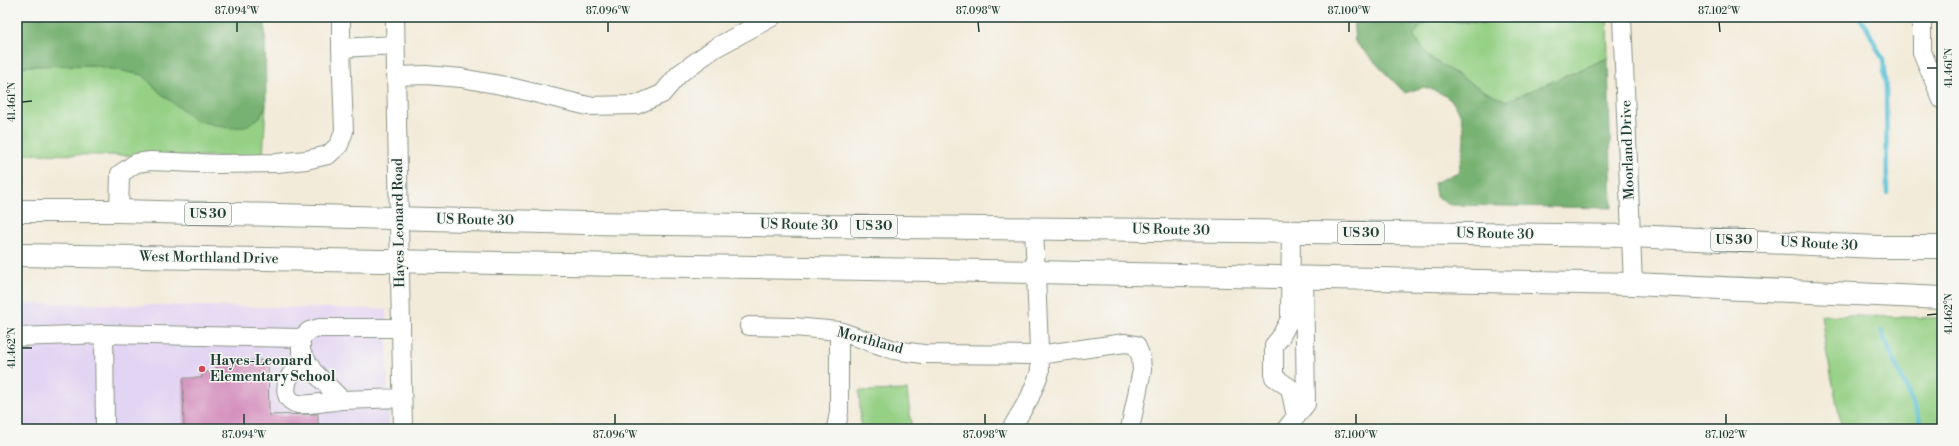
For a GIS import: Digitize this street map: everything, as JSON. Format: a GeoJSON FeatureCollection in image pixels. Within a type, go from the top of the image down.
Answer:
{"type":"FeatureCollection","features":[{"type":"Feature","properties":{"kind":"highway","name":"US 30"},"geometry":{"type":"LineString","coordinates":[[17,211],[119,211],[399,219]]}},
{"type":"Feature","properties":{"kind":"highway","name":"US Route 30"},"geometry":{"type":"LineString","coordinates":[[399,219],[1631,236],[1877,246],[1942,247]]}},
{"type":"Feature","properties":{"kind":"highway","name":"West Morthland Drive"},"geometry":{"type":"LineString","coordinates":[[17,255],[1035,272],[1633,284]]}},
{"type":"Feature","properties":{"kind":"highway"},"geometry":{"type":"LineString","coordinates":[[1633,284],[1942,298]]}},
{"type":"Feature","properties":{"kind":"street"},"geometry":{"type":"LineString","coordinates":[[119,211],[120,174],[136,163],[151,161],[219,164],[277,163],[328,155],[339,145],[344,131],[341,17]]}},
{"type":"Feature","properties":{"kind":"street","name":"Hayes Leonard Road"},"geometry":{"type":"LineString","coordinates":[[395,17],[403,429]]}},
{"type":"Feature","properties":{"kind":"street"},"geometry":{"type":"LineString","coordinates":[[396,76],[426,75],[461,78],[506,86],[588,106],[636,105],[662,94],[679,74],[715,48],[772,17]]}},
{"type":"Feature","properties":{"kind":"street","name":"Moorland Drive"},"geometry":{"type":"LineString","coordinates":[[1622,17],[1633,284]]}},
{"type":"Feature","properties":{"kind":"street"},"geometry":{"type":"LineString","coordinates":[[1925,17],[1922,20],[1922,52],[1942,100]]}},
{"type":"Feature","properties":{"kind":"street"},"geometry":{"type":"LineString","coordinates":[[341,48],[396,45]]}},
{"type":"Feature","properties":{"kind":"street"},"geometry":{"type":"LineString","coordinates":[[1011,429],[1030,397],[1040,372],[1038,355],[1034,228]]}},
{"type":"Feature","properties":{"kind":"street"},"geometry":{"type":"LineString","coordinates":[[1291,232],[1297,277],[1306,404],[1291,423]]}},
{"type":"Feature","properties":{"kind":"street"},"geometry":{"type":"LineString","coordinates":[[1291,423],[1290,388],[1274,377],[1274,345],[1280,338],[1290,319],[1297,277]]}},
{"type":"Feature","properties":{"kind":"street","name":"Morthland"},"geometry":{"type":"LineString","coordinates":[[749,326],[794,327],[839,331],[894,350],[923,354],[1038,355],[1125,343],[1136,345],[1141,357],[1142,370],[1130,429]]}},
{"type":"Feature","properties":{"kind":"street"},"geometry":{"type":"LineString","coordinates":[[17,336],[104,334],[301,338],[309,331],[319,328],[401,328]]}},
{"type":"Feature","properties":{"kind":"street"},"geometry":{"type":"LineString","coordinates":[[836,429],[839,412],[839,331]]}},
{"type":"Feature","properties":{"kind":"street"},"geometry":{"type":"LineString","coordinates":[[104,334],[104,429]]}},
{"type":"Feature","properties":{"kind":"street"},"geometry":{"type":"LineString","coordinates":[[301,338],[301,352],[313,371],[342,400]]}},
{"type":"Feature","properties":{"kind":"street"},"geometry":{"type":"LineString","coordinates":[[307,361],[294,371],[288,379],[286,395],[290,400],[298,404],[342,400],[402,398]]}},
{"type":"Feature","properties":{"kind":"shaded area","name":"Hayes-Leonard Elementary School"},"geometry":{"type":"Polygon","coordinates":[[[17,303],[386,309],[389,429],[17,429],[17,303]]]}},
{"type":"Feature","properties":{"kind":"green space"},"geometry":{"type":"Polygon","coordinates":[[[17,17],[265,17],[266,105],[260,117],[245,127],[227,128],[195,120],[159,92],[143,75],[92,65],[27,66],[17,69],[17,17]]]}},
{"type":"Feature","properties":{"kind":"green space"},"geometry":{"type":"Polygon","coordinates":[[[1353,17],[1500,17],[1485,23],[1428,20],[1413,35],[1430,58],[1486,92],[1507,101],[1608,58],[1612,208],[1450,205],[1436,197],[1434,183],[1458,172],[1464,144],[1461,115],[1456,106],[1444,95],[1424,87],[1405,93],[1355,42],[1353,17]]]}},
{"type":"Feature","properties":{"kind":"green space"},"geometry":{"type":"Polygon","coordinates":[[[1500,17],[1607,17],[1608,58],[1507,101],[1486,92],[1430,58],[1413,35],[1428,20],[1485,23],[1500,17]]]}},
{"type":"Feature","properties":{"kind":"green space"},"geometry":{"type":"Polygon","coordinates":[[[92,65],[143,75],[159,92],[195,120],[260,117],[266,105],[263,157],[17,154],[17,69],[27,66],[92,65]]]}},
{"type":"Feature","properties":{"kind":"green space"},"geometry":{"type":"Polygon","coordinates":[[[1821,315],[1941,318],[1941,429],[1842,429],[1826,350],[1821,315]]]}},
{"type":"Feature","properties":{"kind":"green space"},"geometry":{"type":"Polygon","coordinates":[[[907,390],[912,429],[861,429],[859,391],[907,390]]]}},
{"type":"Feature","properties":{"kind":"building","name":"Hayes-Leonard Elementary School"},"geometry":{"type":"Polygon","coordinates":[[[268,360],[269,415],[318,414],[318,429],[184,429],[183,378],[202,378],[202,372],[217,372],[216,362],[268,360]]]}},
{"type":"Feature","properties":{"kind":"waterway"},"geometry":{"type":"LineString","coordinates":[[1859,17],[1868,30],[1883,60],[1886,89],[1887,193]]}},
{"type":"Feature","properties":{"kind":"waterway"},"geometry":{"type":"LineString","coordinates":[[1881,331],[1918,415],[1922,429]]}},
{"type":"Feature","properties":{"kind":"place","name":"Hayes-Leonard Elementary School"},"geometry":{"type":"Point","coordinates":[202,369]}}]}
